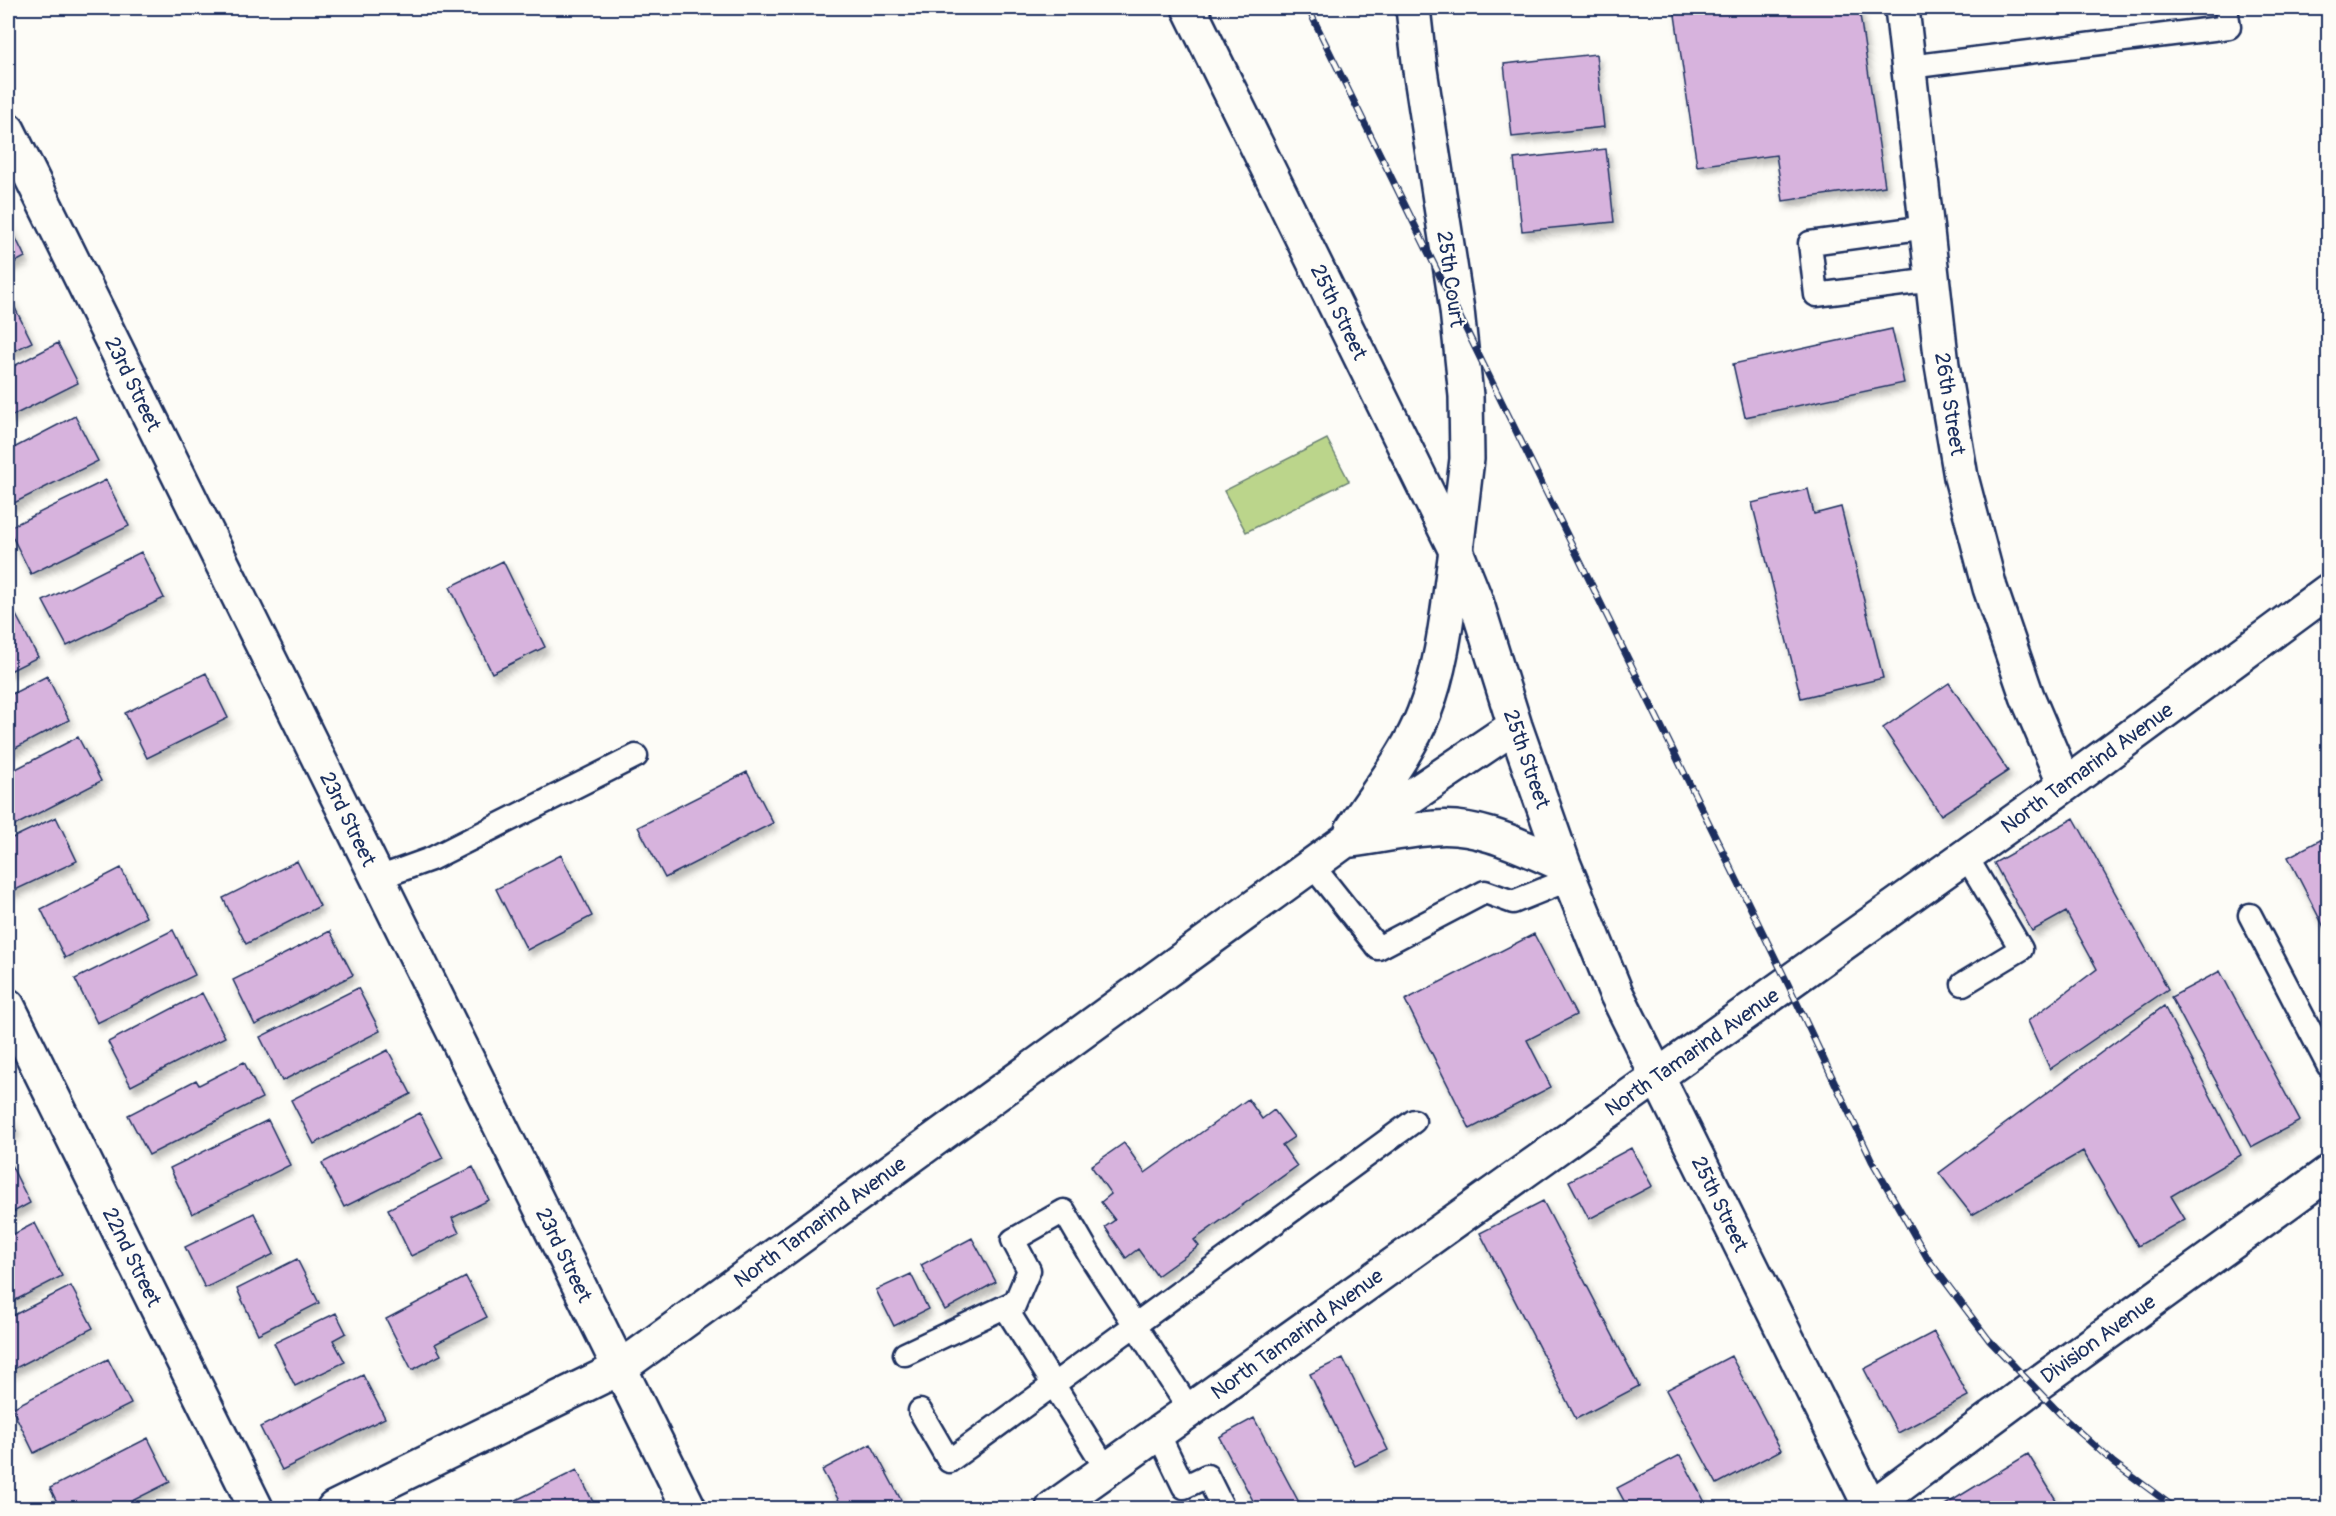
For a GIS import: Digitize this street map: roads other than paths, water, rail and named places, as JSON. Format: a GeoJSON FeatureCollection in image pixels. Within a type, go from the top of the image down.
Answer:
{"type":"FeatureCollection","features":[{"type":"Feature","properties":{"kind":"street","name":"25th Street"},"geometry":{"type":"LineString","coordinates":[[1189,8],[1456,551],[1476,602],[1515,726],[1567,872],[1616,993],[1871,1508]]}},
{"type":"Feature","properties":{"kind":"street","name":"25th Court"},"geometry":{"type":"LineString","coordinates":[[1345,841],[1409,743],[1424,715],[1435,681],[1456,551],[1467,459],[1466,396],[1456,310],[1420,70],[1413,8]]}},
{"type":"Feature","properties":{"kind":"street","name":"26th Street"},"geometry":{"type":"LineString","coordinates":[[1902,8],[1942,365],[1961,477],[1990,588],[2027,696],[2065,785]]}},
{"type":"Feature","properties":{"kind":"street","name":"23rd Street"},"geometry":{"type":"LineString","coordinates":[[8,130],[689,1509]]}},
{"type":"Feature","properties":{"kind":"street","name":"North Tamarind Avenue"},"geometry":{"type":"LineString","coordinates":[[1053,1509],[2065,785],[2328,591]]}},
{"type":"Feature","properties":{"kind":"street","name":"North Tamarind Avenue"},"geometry":{"type":"LineString","coordinates":[[334,1509],[620,1368],[1345,841],[1515,726]]}},
{"type":"Feature","properties":{"kind":"street"},"geometry":{"type":"LineString","coordinates":[[1345,841],[1437,827],[1461,829],[1481,832],[1506,841],[1567,872]]}},
{"type":"Feature","properties":{"kind":"street","name":"22nd Street"},"geometry":{"type":"LineString","coordinates":[[8,1006],[256,1509]]}},
{"type":"Feature","properties":{"kind":"street","name":"Division Avenue"},"geometry":{"type":"LineString","coordinates":[[1871,1508],[2033,1387],[2328,1173]]}},
{"type":"Feature","properties":{"kind":"lane"},"geometry":{"type":"LineString","coordinates":[[1909,66],[2229,27],[2226,8]]}},
{"type":"Feature","properties":{"kind":"lane"},"geometry":{"type":"LineString","coordinates":[[1927,227],[1810,243],[1816,295],[1933,280]]}},
{"type":"Feature","properties":{"kind":"lane"},"geometry":{"type":"LineString","coordinates":[[378,878],[431,859],[636,756]]}},
{"type":"Feature","properties":{"kind":"lane"},"geometry":{"type":"LineString","coordinates":[[1963,984],[2021,949],[1966,856]]}},
{"type":"Feature","properties":{"kind":"lane"},"geometry":{"type":"LineString","coordinates":[[1312,865],[1378,948],[1485,892],[1513,902],[1567,872]]}},
{"type":"Feature","properties":{"kind":"lane"},"geometry":{"type":"LineString","coordinates":[[2250,915],[2328,1065]]}},
{"type":"Feature","properties":{"kind":"lane"},"geometry":{"type":"LineString","coordinates":[[920,1411],[949,1461],[1414,1121]]}},
{"type":"Feature","properties":{"kind":"lane"},"geometry":{"type":"LineString","coordinates":[[1107,1470],[1010,1316],[1029,1270],[1014,1240],[1064,1211],[1190,1410]]}},
{"type":"Feature","properties":{"kind":"lane"},"geometry":{"type":"LineString","coordinates":[[905,1354],[1015,1302]]}},
{"type":"Feature","properties":{"kind":"lane"},"geometry":{"type":"LineString","coordinates":[[1158,1433],[1184,1487],[1207,1476],[1223,1509]]}},
{"type":"Feature","properties":{"kind":"railway"},"geometry":{"type":"LineString","coordinates":[[1308,8],[1788,984],[1872,1161],[1928,1259],[1989,1340],[2065,1419],[2114,1463],[2175,1508]]}}]}
